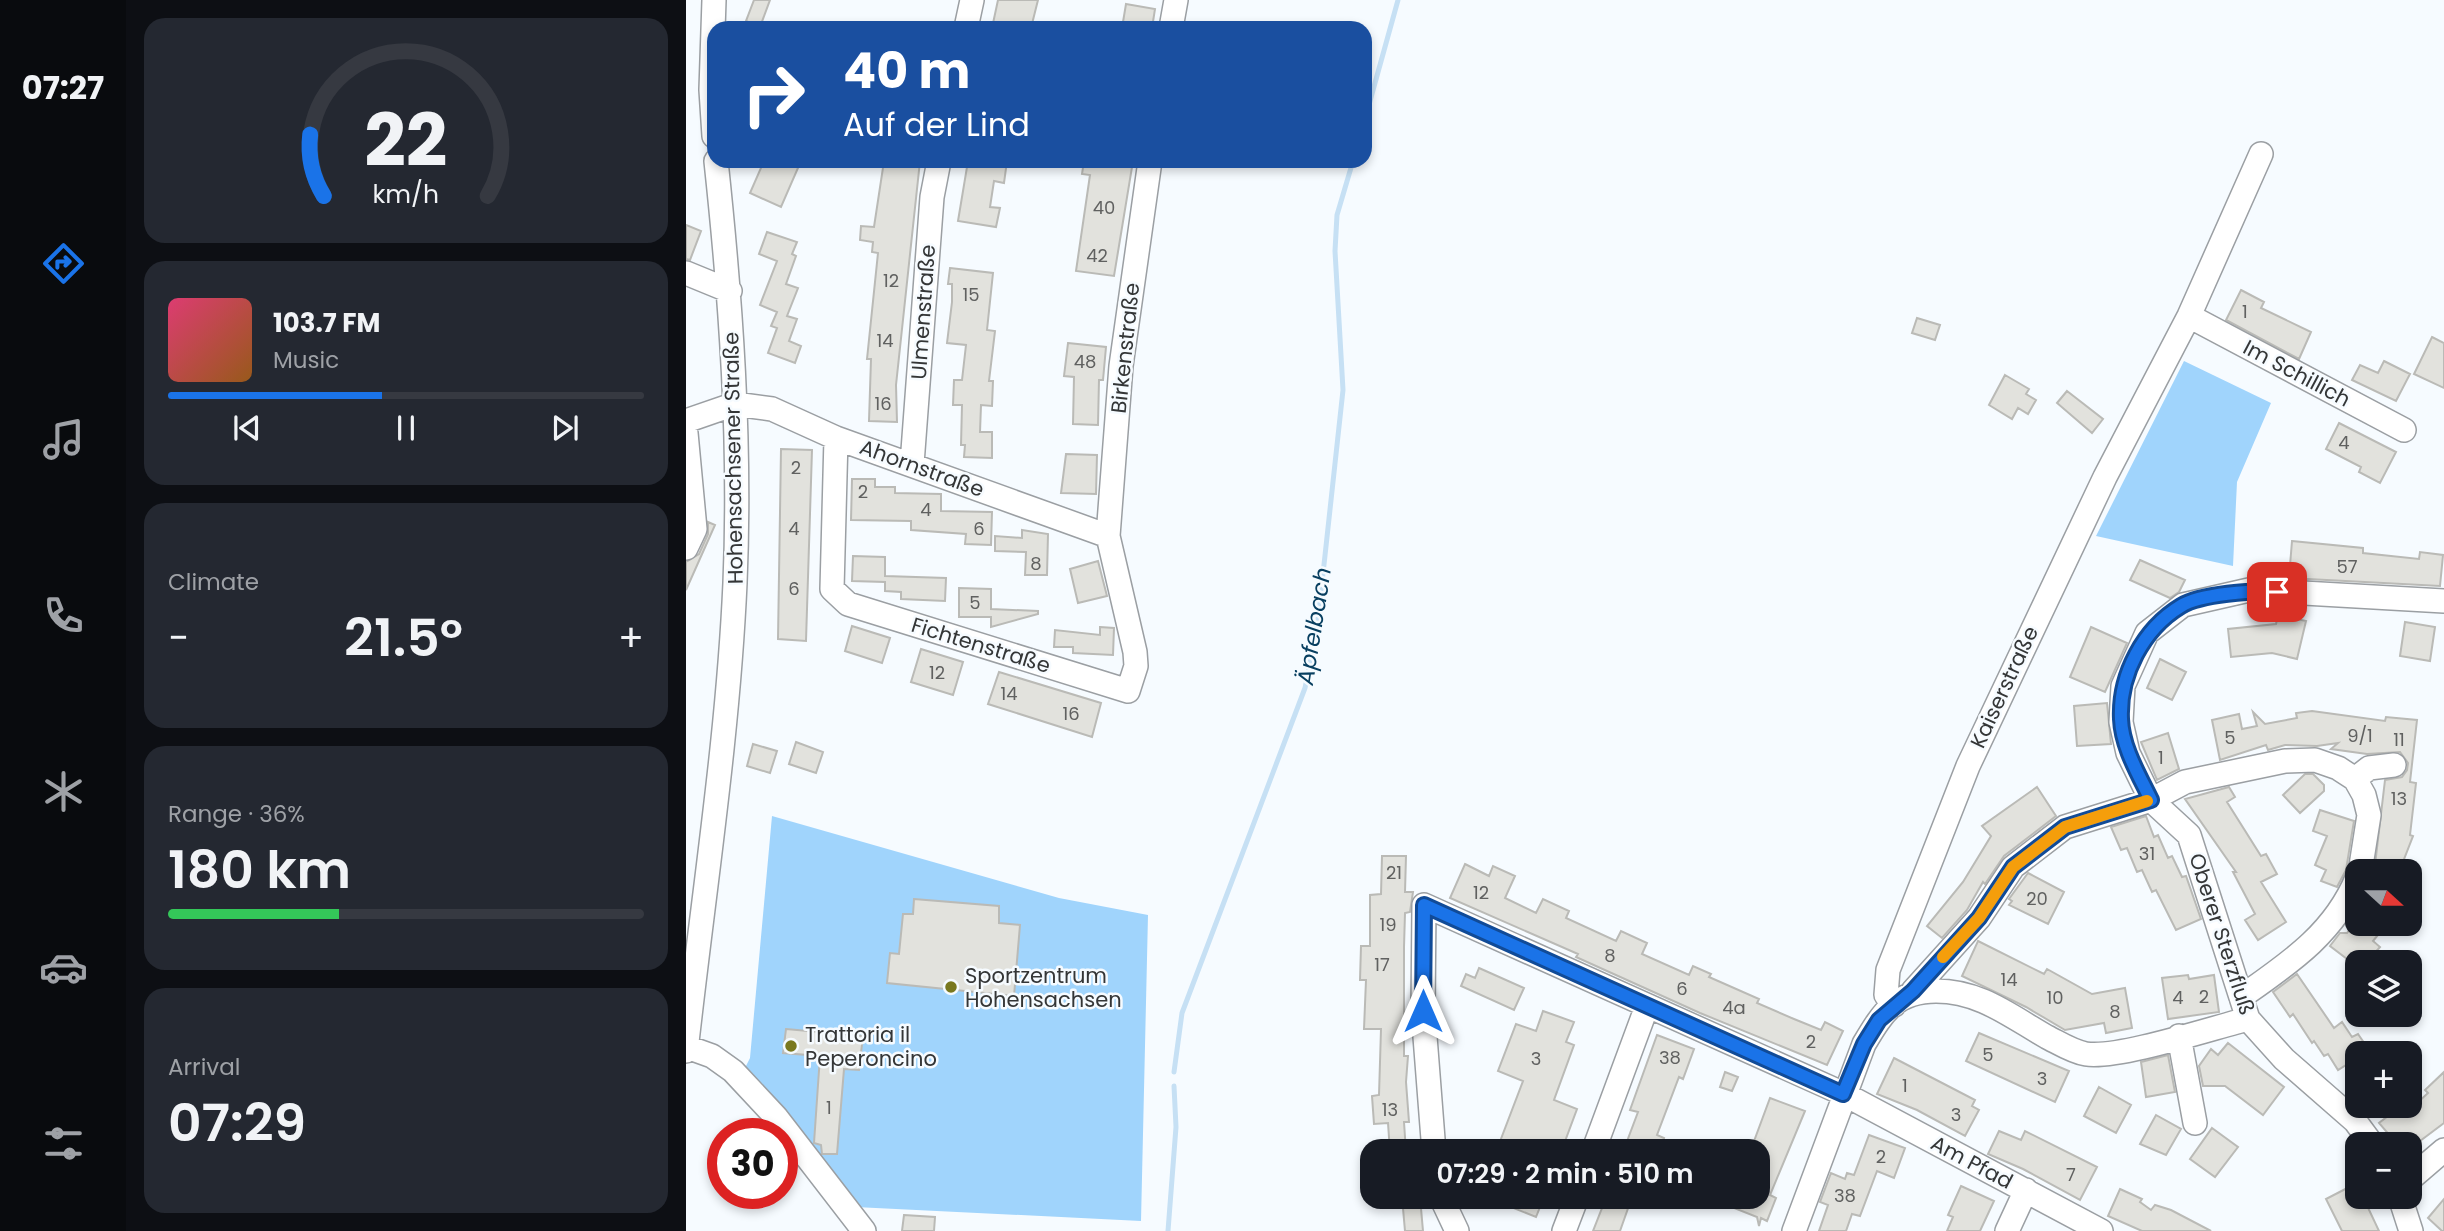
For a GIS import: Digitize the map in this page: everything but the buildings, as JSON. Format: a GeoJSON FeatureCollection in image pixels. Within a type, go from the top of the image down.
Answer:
{"type":"FeatureCollection","features":[{"type":"Feature","properties":{"kind":"street"},"geometry":{"type":"LineString","coordinates":[[713,21],[714,0]]}},
{"type":"Feature","properties":{"kind":"street"},"geometry":{"type":"LineString","coordinates":[[968,21],[972,0]]}},
{"type":"Feature","properties":{"kind":"street"},"geometry":{"type":"LineString","coordinates":[[1172,21],[1177,0]]}},
{"type":"Feature","properties":{"kind":"street","name":"Kaiserstraße"},"geometry":{"type":"LineString","coordinates":[[1894,1005],[1886,995],[1888,971],[1968,766],[2105,477],[2189,316],[2261,154]]}},
{"type":"Feature","properties":{"kind":"street","name":"Hohensachsener Straße"},"geometry":{"type":"LineString","coordinates":[[686,1049],[722,755],[735,583],[735,404],[730,290],[717,168]]}},
{"type":"Feature","properties":{"kind":"street","name":"Ulmenstraße"},"geometry":{"type":"LineString","coordinates":[[912,464],[932,197],[938,168]]}},
{"type":"Feature","properties":{"kind":"street","name":"Birkenstraße"},"geometry":{"type":"LineString","coordinates":[[1108,536],[1121,366],[1149,168]]}},
{"type":"Feature","properties":{"kind":"street"},"geometry":{"type":"LineString","coordinates":[[686,273],[730,290]]}},
{"type":"Feature","properties":{"kind":"street","name":"Im Schillich"},"geometry":{"type":"LineString","coordinates":[[2189,316],[2404,430]]}},
{"type":"Feature","properties":{"kind":"street"},"geometry":{"type":"LineString","coordinates":[[686,421],[735,404]]}},
{"type":"Feature","properties":{"kind":"street","name":"Ahornstraße"},"geometry":{"type":"LineString","coordinates":[[735,404],[772,409],[836,438],[1108,536]]}},
{"type":"Feature","properties":{"kind":"street"},"geometry":{"type":"LineString","coordinates":[[686,433],[695,529],[686,548]]}},
{"type":"Feature","properties":{"kind":"street","name":"Fichtenstraße"},"geometry":{"type":"LineString","coordinates":[[836,438],[832,589],[848,604],[1128,691],[1136,666],[1135,652],[1108,536]]}},
{"type":"Feature","properties":{"kind":"street","name":"Oberer Sterzfluß"},"geometry":{"type":"LineString","coordinates":[[2363,1132],[2355,1121],[2270,1046],[2244,1008],[2189,835],[2151,800],[2129,753],[2121,722],[2123,686],[2147,633],[2183,604],[2249,590],[2444,601]]}},
{"type":"Feature","properties":{"kind":"street"},"geometry":{"type":"LineString","coordinates":[[1794,1231],[1843,1094],[1864,1044],[1879,1020],[1913,991],[1979,918],[2013,867],[2065,827],[2151,800],[2185,782],[2285,761],[2315,760],[2338,768],[2355,779],[2364,795],[2369,815],[2362,859]]}},
{"type":"Feature","properties":{"kind":"street"},"geometry":{"type":"LineString","coordinates":[[2355,779],[2369,768],[2394,765]]}},
{"type":"Feature","properties":{"kind":"street"},"geometry":{"type":"LineString","coordinates":[[1913,991],[1958,991],[1983,999],[2065,1046],[2086,1054],[2123,1050],[2179,1036],[2244,1008],[2316,940],[2338,915],[2345,901]]}},
{"type":"Feature","properties":{"kind":"street","name":"Am Pfad"},"geometry":{"type":"LineString","coordinates":[[1433,1139],[1423,1011],[1424,905],[1843,1094],[2101,1231]]}},
{"type":"Feature","properties":{"kind":"street"},"geometry":{"type":"LineString","coordinates":[[1598,1139],[1647,1006]]}},
{"type":"Feature","properties":{"kind":"street"},"geometry":{"type":"LineString","coordinates":[[2179,1036],[2195,1123]]}},
{"type":"Feature","properties":{"kind":"street"},"geometry":{"type":"LineString","coordinates":[[686,1049],[712,1056],[733,1071],[776,1117],[864,1231]]}},
{"type":"Feature","properties":{"kind":"street"},"geometry":{"type":"LineString","coordinates":[[2422,1169],[2444,1150]]}},
{"type":"Feature","properties":{"kind":"street"},"geometry":{"type":"LineString","coordinates":[[2007,1231],[2026,1191]]}},
{"type":"Feature","properties":{"kind":"street"},"geometry":{"type":"LineString","coordinates":[[1447,1209],[1457,1231]]}},
{"type":"Feature","properties":{"kind":"street"},"geometry":{"type":"LineString","coordinates":[[1564,1231],[1572,1209]]}},
{"type":"Feature","properties":{"kind":"street"},"geometry":{"type":"LineString","coordinates":[[2404,1209],[2411,1231]]}},
{"type":"Feature","properties":{"kind":"shaded area"},"geometry":{"type":"Polygon","coordinates":[[[2184,361],[2271,403],[2237,482],[2233,566],[2096,536],[2184,361]]]}},
{"type":"Feature","properties":{"kind":"shaded area","name":"Sportzentrum Hohensachsen"},"geometry":{"type":"Polygon","coordinates":[[[772,816],[1059,898],[1148,915],[1141,1221],[835,1206],[798,1161],[798,1118],[762,1118],[736,1086],[750,1058],[772,816]]]}},
{"type":"Feature","properties":{"kind":"waterway","name":"Äpfelbach"},"geometry":{"type":"LineString","coordinates":[[1372,94],[1398,0]]}},
{"type":"Feature","properties":{"kind":"waterway","name":"Äpfelbach"},"geometry":{"type":"LineString","coordinates":[[1174,1072],[1182,1013],[1305,688],[1317,629],[1343,390],[1335,251],[1337,215],[1351,168]]}},
{"type":"Feature","properties":{"kind":"waterway","name":"Äpfelbach"},"geometry":{"type":"LineString","coordinates":[[1168,1231],[1176,1127],[1174,1086]]}},
{"type":"Feature","properties":{"kind":"slow traffic"},"geometry":{"type":"LineString","coordinates":[[1943,957],[1979,918],[2013,867],[2065,827],[2147,801]]}},
{"type":"Feature","properties":{"kind":"place","name":"Sportzentrum Hohensachsen"},"geometry":{"type":"Point","coordinates":[951,987]}},
{"type":"Feature","properties":{"kind":"place","name":"Trattoria il Peperoncino"},"geometry":{"type":"Point","coordinates":[791,1046]}},
{"type":"Feature","properties":{"kind":"route"},"geometry":{"type":"LineString","coordinates":[[1423,1011],[1424,905],[1843,1094],[1864,1044],[1879,1020],[1913,991],[1979,918],[2013,867],[2065,827],[2151,800],[2129,753],[2121,722],[2123,686],[2147,633],[2183,604],[2249,590],[2277,592]]}}]}
